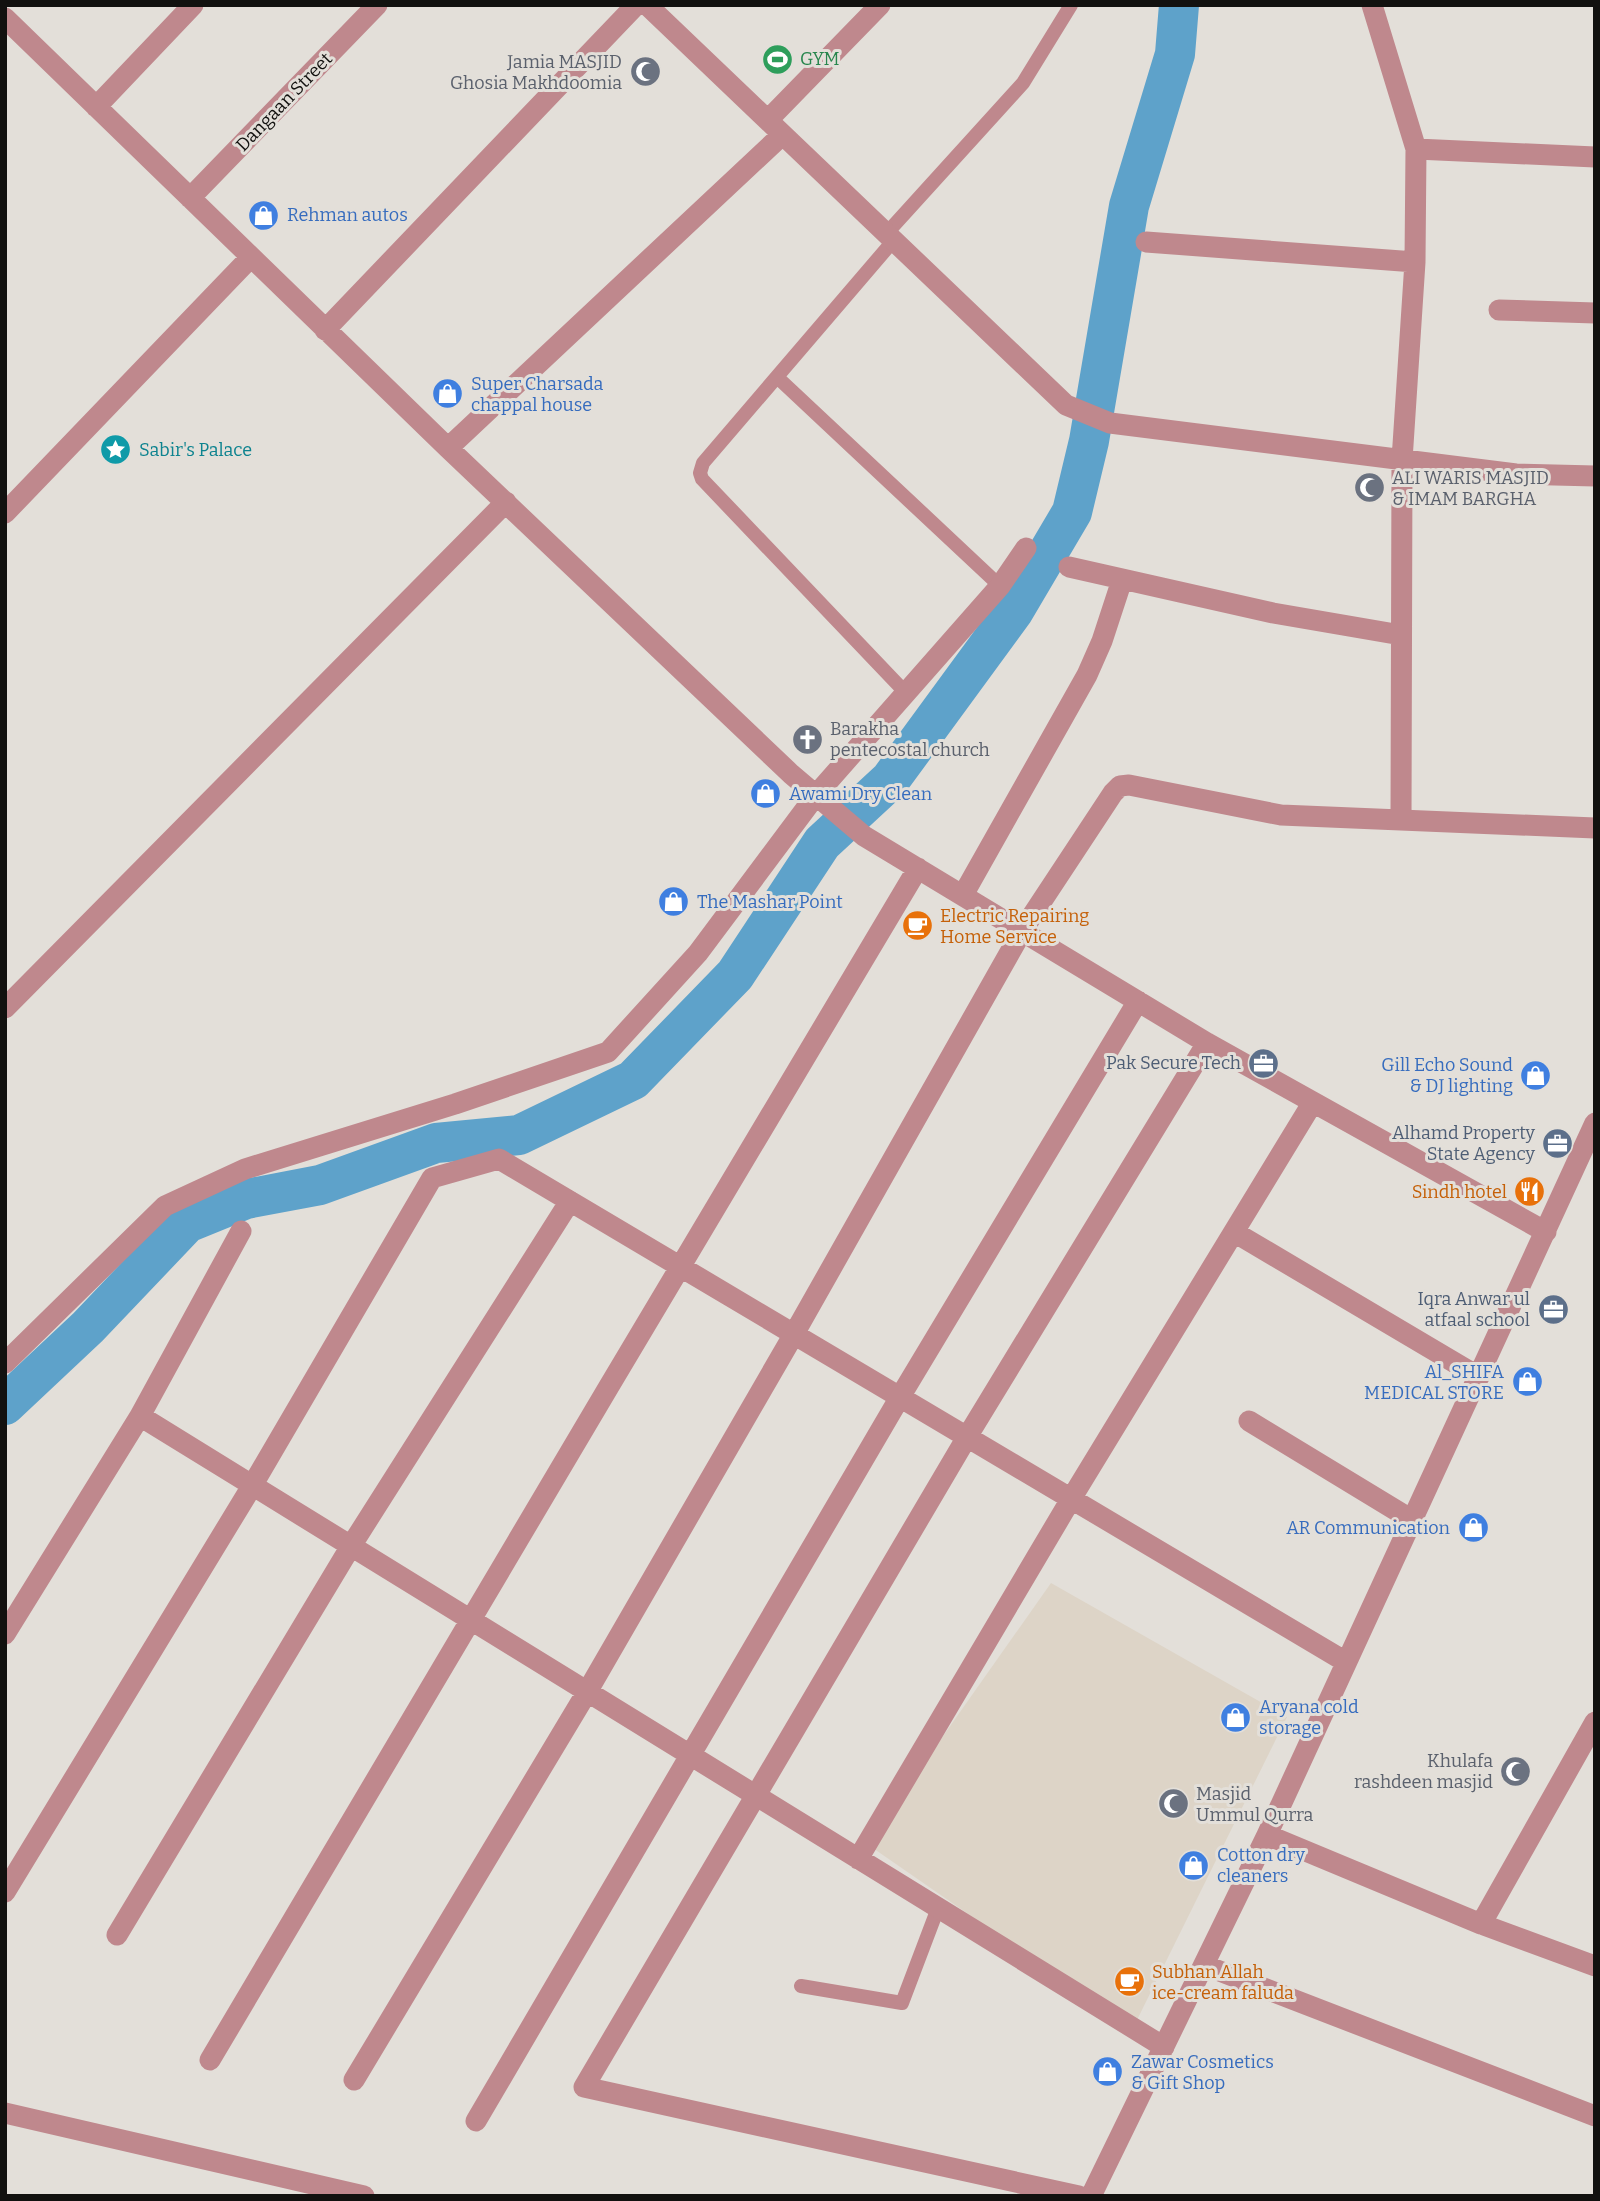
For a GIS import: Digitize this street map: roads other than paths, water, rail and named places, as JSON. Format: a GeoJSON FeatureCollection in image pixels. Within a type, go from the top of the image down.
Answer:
{"type":"FeatureCollection","features":[{"type":"Feature","properties":{"kind":"street"},"geometry":{"type":"LineString","coordinates":[[96,107],[193,5]]}},
{"type":"Feature","properties":{"kind":"street","name":"Dangaan Street"},"geometry":{"type":"LineString","coordinates":[[190,198],[377,5]]}},
{"type":"Feature","properties":{"kind":"street"},"geometry":{"type":"LineString","coordinates":[[325,330],[636,5]]}},
{"type":"Feature","properties":{"kind":"street"},"geometry":{"type":"LineString","coordinates":[[647,5],[1066,405],[1110,423],[1516,474],[1595,476]]}},
{"type":"Feature","properties":{"kind":"street"},"geometry":{"type":"LineString","coordinates":[[447,447],[775,127],[880,5]]}},
{"type":"Feature","properties":{"kind":"street"},"geometry":{"type":"LineString","coordinates":[[1372,5],[1416,149],[1415,262],[1402,460],[1401,819]]}},
{"type":"Feature","properties":{"kind":"street"},"geometry":{"type":"LineString","coordinates":[[7,22],[325,330],[791,774],[864,836],[1207,1043],[1546,1232]]}},
{"type":"Feature","properties":{"kind":"street"},"geometry":{"type":"LineString","coordinates":[[1416,149],[1595,157]]}},
{"type":"Feature","properties":{"kind":"street"},"geometry":{"type":"LineString","coordinates":[[1146,242],[1415,262]]}},
{"type":"Feature","properties":{"kind":"street"},"geometry":{"type":"LineString","coordinates":[[5,513],[250,258]]}},
{"type":"Feature","properties":{"kind":"street"},"geometry":{"type":"LineString","coordinates":[[1499,310],[1595,313]]}},
{"type":"Feature","properties":{"kind":"street"},"geometry":{"type":"LineString","coordinates":[[5,1008],[506,502]]}},
{"type":"Feature","properties":{"kind":"street"},"geometry":{"type":"LineString","coordinates":[[5,1363],[164,1206],[246,1169],[455,1104],[608,1052],[698,953],[905,692],[1000,586],[1026,548]]}},
{"type":"Feature","properties":{"kind":"street"},"geometry":{"type":"LineString","coordinates":[[1069,568],[1273,612],[1401,635]]}},
{"type":"Feature","properties":{"kind":"street"},"geometry":{"type":"LineString","coordinates":[[963,895],[1087,676],[1102,641],[1122,580]]}},
{"type":"Feature","properties":{"kind":"street"},"geometry":{"type":"LineString","coordinates":[[354,2080],[587,1692],[1022,931],[1113,793],[1120,786],[1129,785],[1281,815],[1595,828]]}},
{"type":"Feature","properties":{"kind":"street"},"geometry":{"type":"LineString","coordinates":[[210,2060],[679,1265],[918,868]]}},
{"type":"Feature","properties":{"kind":"street"},"geometry":{"type":"LineString","coordinates":[[476,2121],[900,1397],[1138,1001]]}},
{"type":"Feature","properties":{"kind":"street"},"geometry":{"type":"LineString","coordinates":[[1079,2196],[584,2087],[967,1437],[1207,1043]]}},
{"type":"Feature","properties":{"kind":"street"},"geometry":{"type":"LineString","coordinates":[[858,1859],[1071,1499],[1313,1102]]}},
{"type":"Feature","properties":{"kind":"street"},"geometry":{"type":"LineString","coordinates":[[1091,2196],[1267,1835],[1595,1123]]}},
{"type":"Feature","properties":{"kind":"street"},"geometry":{"type":"LineString","coordinates":[[5,1892],[252,1486],[432,1178],[499,1158],[1346,1662]]}},
{"type":"Feature","properties":{"kind":"street"},"geometry":{"type":"LineString","coordinates":[[117,1935],[351,1546],[570,1201]]}},
{"type":"Feature","properties":{"kind":"street"},"geometry":{"type":"LineString","coordinates":[[5,1634],[140,1416],[241,1231]]}},
{"type":"Feature","properties":{"kind":"street"},"geometry":{"type":"LineString","coordinates":[[1234,1232],[1479,1377]]}},
{"type":"Feature","properties":{"kind":"street"},"geometry":{"type":"LineString","coordinates":[[140,1416],[1164,2047]]}},
{"type":"Feature","properties":{"kind":"street"},"geometry":{"type":"LineString","coordinates":[[1249,1421],[1412,1520]]}},
{"type":"Feature","properties":{"kind":"street"},"geometry":{"type":"LineString","coordinates":[[1481,1924],[1595,1722]]}},
{"type":"Feature","properties":{"kind":"street"},"geometry":{"type":"LineString","coordinates":[[1267,1835],[1481,1924],[1595,1966]]}},
{"type":"Feature","properties":{"kind":"street"},"geometry":{"type":"LineString","coordinates":[[1204,1965],[1595,2116]]}},
{"type":"Feature","properties":{"kind":"street"},"geometry":{"type":"LineString","coordinates":[[5,2113],[364,2196]]}},
{"type":"Feature","properties":{"kind":"lane"},"geometry":{"type":"LineString","coordinates":[[905,692],[702,479],[700,473],[703,463],[777,377],[890,237],[1023,83],[1071,5]]}},
{"type":"Feature","properties":{"kind":"lane"},"geometry":{"type":"LineString","coordinates":[[777,377],[1000,586]]}},
{"type":"Feature","properties":{"kind":"lane"},"geometry":{"type":"LineString","coordinates":[[801,1986],[902,2003],[938,1908]]}},
{"type":"Feature","properties":{"kind":"waterway"},"geometry":{"type":"LineString","coordinates":[[5,1405],[88,1327],[187,1223],[246,1199],[320,1185],[436,1143],[519,1135],[633,1080],[735,975],[822,843],[890,780],[1013,612],[1072,512],[1089,441],[1129,206],[1175,54],[1179,5]]}},
{"type":"Feature","properties":{"kind":"place","name":"GYM"},"geometry":{"type":"Point","coordinates":[777,59]}},
{"type":"Feature","properties":{"kind":"place","name":"Jamia MASJID Ghosia Makhdoomia"},"geometry":{"type":"Point","coordinates":[645,72]}},
{"type":"Feature","properties":{"kind":"place","name":"Rehman autos"},"geometry":{"type":"Point","coordinates":[264,215]}},
{"type":"Feature","properties":{"kind":"place","name":"Super Charsada chappal house"},"geometry":{"type":"Point","coordinates":[448,394]}},
{"type":"Feature","properties":{"kind":"place","name":"Sabir's Palace"},"geometry":{"type":"Point","coordinates":[116,450]}},
{"type":"Feature","properties":{"kind":"place","name":"ALI WARIS MASJID & IMAM BARGHA"},"geometry":{"type":"Point","coordinates":[1369,488]}},
{"type":"Feature","properties":{"kind":"place","name":"Barakha pentecostal church"},"geometry":{"type":"Point","coordinates":[807,739]}},
{"type":"Feature","properties":{"kind":"place","name":"Awami Dry Clean"},"geometry":{"type":"Point","coordinates":[766,794]}},
{"type":"Feature","properties":{"kind":"place","name":"The Mashar Point"},"geometry":{"type":"Point","coordinates":[674,902]}},
{"type":"Feature","properties":{"kind":"place","name":"Electric Repairing Home Service"},"geometry":{"type":"Point","coordinates":[917,926]}},
{"type":"Feature","properties":{"kind":"place","name":"Pak Secure Tech"},"geometry":{"type":"Point","coordinates":[1264,1063]}},
{"type":"Feature","properties":{"kind":"place","name":"Gill Echo Sound & DJ lighting"},"geometry":{"type":"Point","coordinates":[1536,1075]}},
{"type":"Feature","properties":{"kind":"place","name":"Alhamd Property State Agency"},"geometry":{"type":"Point","coordinates":[1558,1143]}},
{"type":"Feature","properties":{"kind":"place","name":"Sindh hotel"},"geometry":{"type":"Point","coordinates":[1530,1192]}},
{"type":"Feature","properties":{"kind":"place","name":"Iqra Anwar ul atfaal school"},"geometry":{"type":"Point","coordinates":[1553,1309]}},
{"type":"Feature","properties":{"kind":"place","name":"Al_SHIFA MEDICAL STORE"},"geometry":{"type":"Point","coordinates":[1527,1382]}},
{"type":"Feature","properties":{"kind":"place","name":"AR Communication"},"geometry":{"type":"Point","coordinates":[1473,1528]}},
{"type":"Feature","properties":{"kind":"place","name":"Aryana cold storage"},"geometry":{"type":"Point","coordinates":[1236,1717]}},
{"type":"Feature","properties":{"kind":"place","name":"Khulafa rashdeen masjid"},"geometry":{"type":"Point","coordinates":[1516,1771]}},
{"type":"Feature","properties":{"kind":"place","name":"Masjid Ummul Qurra"},"geometry":{"type":"Point","coordinates":[1173,1804]}},
{"type":"Feature","properties":{"kind":"place","name":"Cotton dry cleaners"},"geometry":{"type":"Point","coordinates":[1194,1865]}},
{"type":"Feature","properties":{"kind":"place","name":"Subhan Allah ice-cream faluda"},"geometry":{"type":"Point","coordinates":[1129,1982]}},
{"type":"Feature","properties":{"kind":"place","name":"Zawar Cosmetics & Gift Shop"},"geometry":{"type":"Point","coordinates":[1108,2072]}}]}
